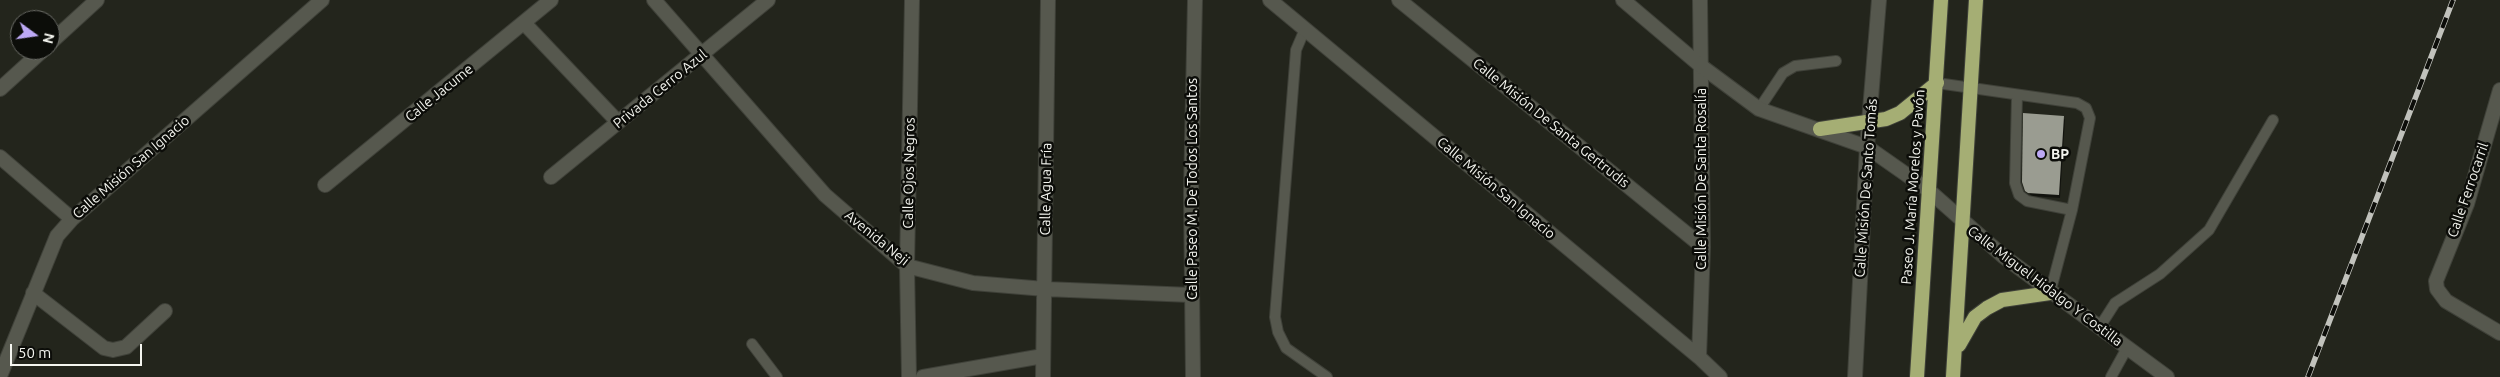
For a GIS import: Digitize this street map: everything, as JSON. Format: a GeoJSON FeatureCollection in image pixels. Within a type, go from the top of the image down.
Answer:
{"type":"FeatureCollection","features":[{"type":"Feature","properties":{"kind":"highway","name":"Paseo J. María Morelos y Pavón"},"geometry":{"type":"LineString","coordinates":[[1917,377],[1927,189],[1937,83],[1942,0]]}},
{"type":"Feature","properties":{"kind":"highway"},"geometry":{"type":"LineString","coordinates":[[1953,377],[1964,223],[1976,0]]}},
{"type":"Feature","properties":{"kind":"highway"},"geometry":{"type":"LineString","coordinates":[[1820,129],[1886,119],[1900,112],[1937,83]]}},
{"type":"Feature","properties":{"kind":"highway"},"geometry":{"type":"LineString","coordinates":[[1955,353],[1970,324],[1987,308],[2002,300],[2050,293]]}},
{"type":"Feature","properties":{"kind":"street"},"geometry":{"type":"LineString","coordinates":[[60,34],[98,0]]}},
{"type":"Feature","properties":{"kind":"street","name":"Calle Misión San Ignacio"},"geometry":{"type":"LineString","coordinates":[[0,376],[57,236],[72,218],[322,0]]}},
{"type":"Feature","properties":{"kind":"street","name":"Calle Jacume"},"geometry":{"type":"LineString","coordinates":[[325,185],[525,24],[551,0]]}},
{"type":"Feature","properties":{"kind":"street","name":"Avenida Neji"},"geometry":{"type":"LineString","coordinates":[[654,0],[826,194],[907,266],[972,283],[1045,289],[1191,295]]}},
{"type":"Feature","properties":{"kind":"street","name":"Privada Cerro Azul"},"geometry":{"type":"LineString","coordinates":[[551,177],[768,0]]}},
{"type":"Feature","properties":{"kind":"street","name":"Calle Ojos Negros"},"geometry":{"type":"LineString","coordinates":[[909,377],[907,266],[912,0]]}},
{"type":"Feature","properties":{"kind":"street","name":"Calle Agua Fría"},"geometry":{"type":"LineString","coordinates":[[1043,377],[1048,0]]}},
{"type":"Feature","properties":{"kind":"street","name":"Calle Paseo M. De Todos Los Santos"},"geometry":{"type":"LineString","coordinates":[[1193,377],[1191,295],[1195,0]]}},
{"type":"Feature","properties":{"kind":"street","name":"Calle Misión San Ignacio"},"geometry":{"type":"LineString","coordinates":[[1270,0],[1282,5],[1305,29],[1699,357],[1720,377]]}},
{"type":"Feature","properties":{"kind":"street","name":"Calle Misión De Santa Gertrudis"},"geometry":{"type":"LineString","coordinates":[[1399,0],[1703,247]]}},
{"type":"Feature","properties":{"kind":"street","name":"Calle Miguel Hidalgo Y Costilla"},"geometry":{"type":"LineString","coordinates":[[1623,0],[1700,66],[1759,109],[1867,147],[1927,189],[1964,223],[2050,293],[2167,377]]}},
{"type":"Feature","properties":{"kind":"street","name":"Calle Misión De Santa Rosalía"},"geometry":{"type":"LineString","coordinates":[[1699,357],[1703,247],[1700,0]]}},
{"type":"Feature","properties":{"kind":"street","name":"Calle Misión De Santo Tomás"},"geometry":{"type":"LineString","coordinates":[[1855,377],[1867,147],[1879,0]]}},
{"type":"Feature","properties":{"kind":"street"},"geometry":{"type":"LineString","coordinates":[[525,24],[618,122]]}},
{"type":"Feature","properties":{"kind":"street"},"geometry":{"type":"LineString","coordinates":[[0,89],[32,60]]}},
{"type":"Feature","properties":{"kind":"street","name":"Calle Ferrocarril"},"geometry":{"type":"LineString","coordinates":[[2500,90],[2467,204],[2438,273],[2437,289],[2446,301],[2500,333]]}},
{"type":"Feature","properties":{"kind":"street"},"geometry":{"type":"LineString","coordinates":[[0,157],[72,218]]}},
{"type":"Feature","properties":{"kind":"street"},"geometry":{"type":"LineString","coordinates":[[33,293],[104,348],[112,350],[126,346],[165,311]]}},
{"type":"Feature","properties":{"kind":"street"},"geometry":{"type":"LineString","coordinates":[[923,377],[1043,356]]}},
{"type":"Feature","properties":{"kind":"lane"},"geometry":{"type":"LineString","coordinates":[[1305,29],[1296,50],[1275,317],[1278,332],[1286,348],[1327,377]]}},
{"type":"Feature","properties":{"kind":"lane"},"geometry":{"type":"LineString","coordinates":[[1759,109],[1783,74],[1795,66],[1836,60]]}},
{"type":"Feature","properties":{"kind":"lane"},"geometry":{"type":"LineString","coordinates":[[1937,83],[2017,96],[2077,103],[2086,108],[2090,118],[2072,210],[2050,293]]}},
{"type":"Feature","properties":{"kind":"lane"},"geometry":{"type":"LineString","coordinates":[[2017,96],[2015,183],[2019,195],[2027,201],[2072,210]]}},
{"type":"Feature","properties":{"kind":"lane"},"geometry":{"type":"LineString","coordinates":[[2099,328],[2115,304],[2160,274],[2209,230],[2273,120]]}},
{"type":"Feature","properties":{"kind":"lane"},"geometry":{"type":"LineString","coordinates":[[752,344],[778,377]]}},
{"type":"Feature","properties":{"kind":"lane"},"geometry":{"type":"LineString","coordinates":[[2112,377],[2127,348]]}},
{"type":"Feature","properties":{"kind":"building","name":"BP"},"geometry":{"type":"Polygon","coordinates":[[[2023,113],[2064,116],[2059,195],[2028,193],[2025,191],[2022,182],[2023,113]]]}},
{"type":"Feature","properties":{"kind":"railway"},"geometry":{"type":"LineString","coordinates":[[2308,377],[2453,0]]}},
{"type":"Feature","properties":{"kind":"place","name":"BP"},"geometry":{"type":"Point","coordinates":[2041,154]}}]}
